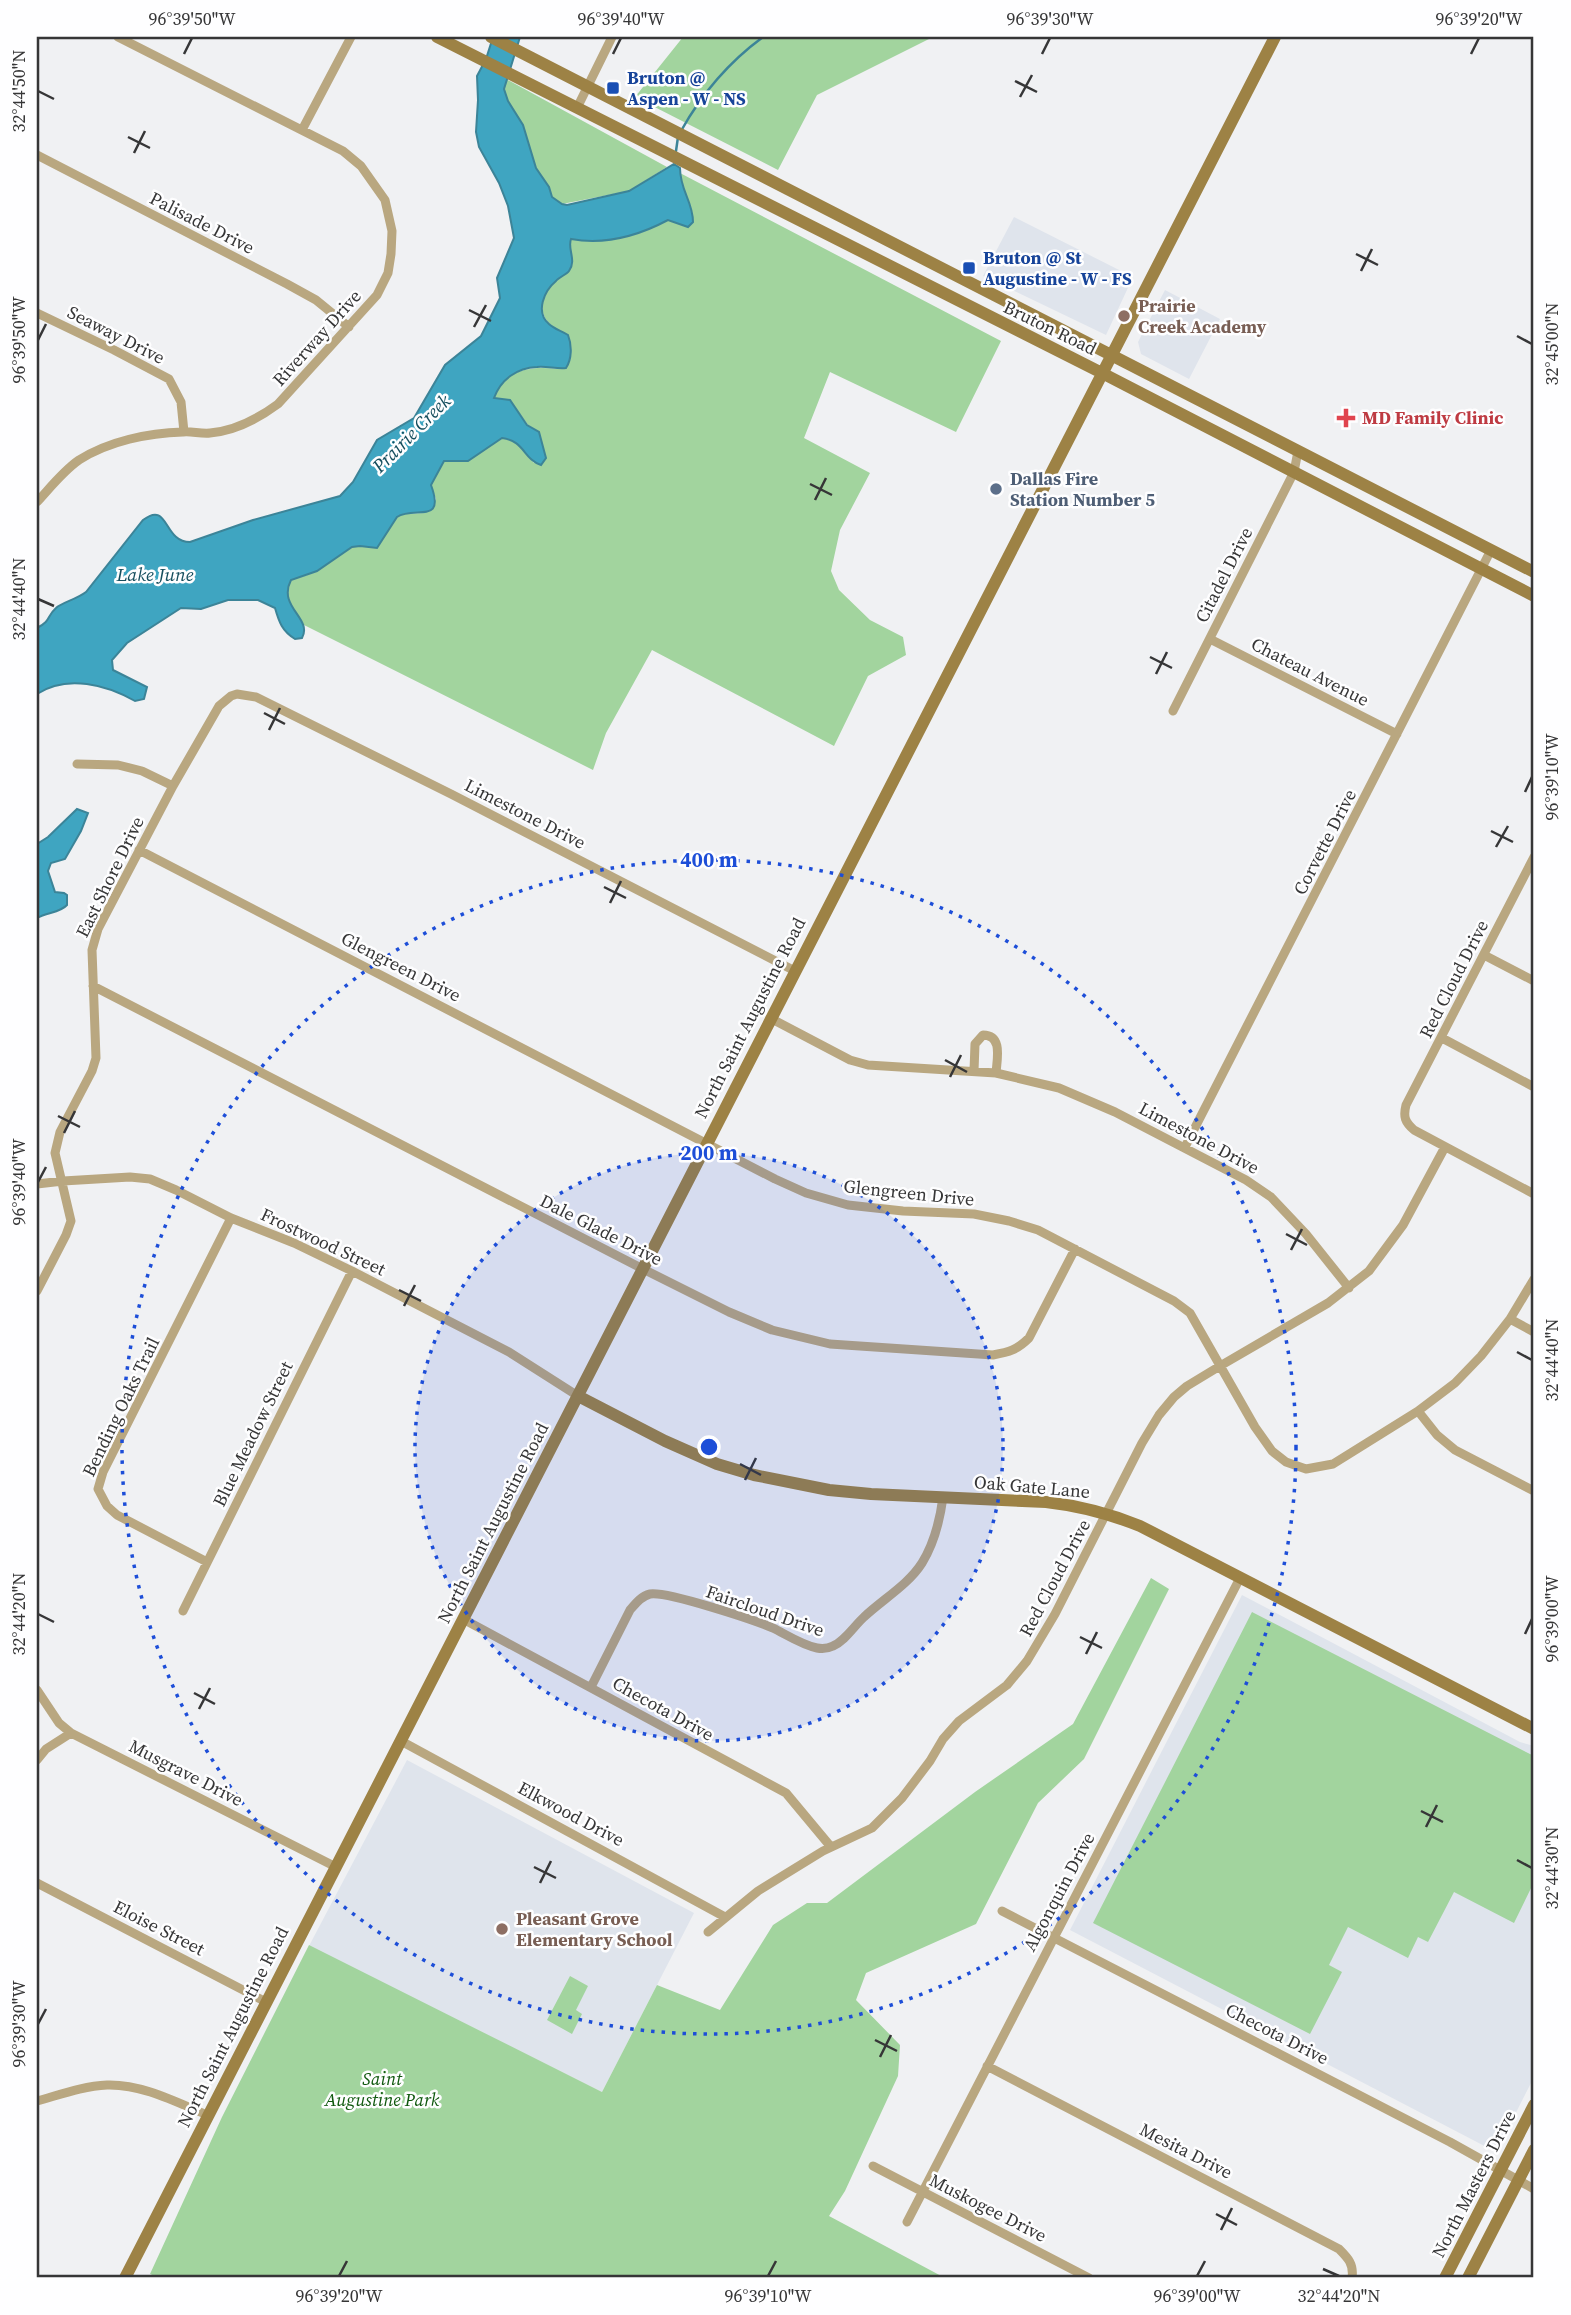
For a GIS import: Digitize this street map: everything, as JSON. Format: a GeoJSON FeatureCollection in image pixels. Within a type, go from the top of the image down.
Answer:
{"type":"FeatureCollection","features":[{"type":"Feature","properties":{"kind":"street","name":"Riverway Drive"},"geometry":{"type":"LineString","coordinates":[[37,502],[79,461],[105,447],[141,436],[184,432],[211,433],[247,423],[266,413],[278,404],[377,295],[388,272],[392,231],[389,215],[385,200],[361,166],[343,151],[118,37]]}},
{"type":"Feature","properties":{"kind":"street"},"geometry":{"type":"LineString","coordinates":[[302,130],[351,37]]}},
{"type":"Feature","properties":{"kind":"street","name":"Bruton Road"},"geometry":{"type":"LineString","coordinates":[[437,37],[1102,373],[1534,596]]}},
{"type":"Feature","properties":{"kind":"street","name":"Bruton Road"},"geometry":{"type":"LineString","coordinates":[[491,37],[1534,572]]}},
{"type":"Feature","properties":{"kind":"street"},"geometry":{"type":"LineString","coordinates":[[577,108],[612,37]]}},
{"type":"Feature","properties":{"kind":"street","name":"North Saint Augustine Road"},"geometry":{"type":"LineString","coordinates":[[125,2278],[1275,37]]}},
{"type":"Feature","properties":{"kind":"street","name":"Palisade Drive"},"geometry":{"type":"LineString","coordinates":[[37,155],[287,284],[316,300],[349,327]]}},
{"type":"Feature","properties":{"kind":"street"},"geometry":{"type":"LineString","coordinates":[[862,252],[872,233]]}},
{"type":"Feature","properties":{"kind":"street","name":"Seaway Drive"},"geometry":{"type":"LineString","coordinates":[[37,313],[169,379],[181,402],[184,432]]}},
{"type":"Feature","properties":{"kind":"street","name":"Citadel Drive"},"geometry":{"type":"LineString","coordinates":[[1173,711],[1294,472],[1298,452]]}},
{"type":"Feature","properties":{"kind":"street","name":"Corvette Drive"},"geometry":{"type":"LineString","coordinates":[[1185,1147],[1492,550]]}},
{"type":"Feature","properties":{"kind":"street","name":"Chateau Avenue"},"geometry":{"type":"LineString","coordinates":[[1210,639],[1397,734]]}},
{"type":"Feature","properties":{"kind":"street","name":"Limestone Drive"},"geometry":{"type":"LineString","coordinates":[[237,694],[256,697],[795,971]]}},
{"type":"Feature","properties":{"kind":"street","name":"East Shore Drive"},"geometry":{"type":"LineString","coordinates":[[37,1291],[71,1221],[55,1153],[60,1132],[96,1058],[92,950],[98,929],[173,786],[219,706],[237,694]]}},
{"type":"Feature","properties":{"kind":"street"},"geometry":{"type":"LineString","coordinates":[[77,764],[118,765],[142,771],[173,786]]}},
{"type":"Feature","properties":{"kind":"street","name":"Glengreen Drive"},"geometry":{"type":"LineString","coordinates":[[139,850],[806,1193],[848,1205],[974,1214],[1009,1221],[1038,1230],[1075,1248],[1174,1301],[1190,1313],[1255,1427],[1272,1451],[1286,1462],[1306,1469],[1333,1464],[1418,1411],[1465,1373],[1510,1319],[1534,1279]]}},
{"type":"Feature","properties":{"kind":"street","name":"Red Cloud Drive"},"geometry":{"type":"LineString","coordinates":[[708,1932],[758,1891],[831,1847],[872,1828],[913,1784],[959,1721],[1007,1685],[1019,1672],[1055,1614],[1142,1443],[1174,1397],[1187,1386],[1328,1303],[1369,1271],[1403,1225],[1445,1147],[1406,1124],[1403,1116],[1405,1105],[1531,873],[1534,857]]}},
{"type":"Feature","properties":{"kind":"street"},"geometry":{"type":"LineString","coordinates":[[1484,956],[1534,981]]}},
{"type":"Feature","properties":{"kind":"street","name":"Dale Glade Drive"},"geometry":{"type":"LineString","coordinates":[[93,986],[643,1269],[772,1330],[830,1344],[993,1355],[1018,1349],[1029,1338],[1075,1248]]}},
{"type":"Feature","properties":{"kind":"street","name":"Limestone Drive"},"geometry":{"type":"LineString","coordinates":[[770,1018],[850,1060],[868,1065],[996,1073],[1048,1085],[1082,1097],[1185,1147],[1246,1180],[1271,1197],[1306,1234],[1349,1288]]}},
{"type":"Feature","properties":{"kind":"street"},"geometry":{"type":"LineString","coordinates":[[974,1071],[975,1044],[983,1035],[989,1035],[995,1039],[997,1046],[996,1073]]}},
{"type":"Feature","properties":{"kind":"street"},"geometry":{"type":"LineString","coordinates":[[1442,1038],[1534,1087]]}},
{"type":"Feature","properties":{"kind":"street"},"geometry":{"type":"LineString","coordinates":[[1445,1147],[1534,1194]]}},
{"type":"Feature","properties":{"kind":"street","name":"Frostwood Street"},"geometry":{"type":"LineString","coordinates":[[37,1184],[130,1177],[150,1179],[176,1189],[232,1218],[276,1235],[352,1271],[509,1352],[578,1396]]}},
{"type":"Feature","properties":{"kind":"street","name":"Bending Oaks Trail"},"geometry":{"type":"LineString","coordinates":[[206,1562],[117,1515],[107,1506],[98,1489],[103,1472],[232,1218]]}},
{"type":"Feature","properties":{"kind":"street","name":"Blue Meadow Street"},"geometry":{"type":"LineString","coordinates":[[183,1611],[352,1271]]}},
{"type":"Feature","properties":{"kind":"street"},"geometry":{"type":"LineString","coordinates":[[1510,1319],[1534,1332]]}},
{"type":"Feature","properties":{"kind":"street","name":"Oak Gate Lane"},"geometry":{"type":"LineString","coordinates":[[578,1396],[664,1441],[717,1464],[754,1475],[829,1490],[1046,1502],[1082,1506],[1108,1513],[1140,1526],[1534,1729]]}},
{"type":"Feature","properties":{"kind":"street"},"geometry":{"type":"LineString","coordinates":[[1418,1411],[1437,1435],[1455,1450],[1534,1491]]}},
{"type":"Feature","properties":{"kind":"street","name":"Faircloud Drive"},"geometry":{"type":"LineString","coordinates":[[591,1687],[629,1610],[638,1600],[649,1594],[737,1615],[818,1648],[831,1647],[912,1577],[935,1535],[943,1497]]}},
{"type":"Feature","properties":{"kind":"street","name":"Algonquin Drive"},"geometry":{"type":"LineString","coordinates":[[907,2222],[1240,1578]]}},
{"type":"Feature","properties":{"kind":"street","name":"Checota Drive"},"geometry":{"type":"LineString","coordinates":[[463,1619],[786,1793],[831,1847]]}},
{"type":"Feature","properties":{"kind":"street","name":"Musgrave Drive"},"geometry":{"type":"LineString","coordinates":[[37,1690],[59,1723],[71,1733],[336,1867]]}},
{"type":"Feature","properties":{"kind":"street"},"geometry":{"type":"LineString","coordinates":[[37,1760],[46,1749],[71,1733]]}},
{"type":"Feature","properties":{"kind":"street","name":"Elkwood Drive"},"geometry":{"type":"LineString","coordinates":[[401,1741],[725,1917]]}},
{"type":"Feature","properties":{"kind":"street","name":"Eloise Street"},"geometry":{"type":"LineString","coordinates":[[37,1883],[266,2002]]}},
{"type":"Feature","properties":{"kind":"street","name":"Checota Drive"},"geometry":{"type":"LineString","coordinates":[[1002,1911],[1501,2169],[1534,2189]]}},
{"type":"Feature","properties":{"kind":"street","name":"Mesita Drive"},"geometry":{"type":"LineString","coordinates":[[987,2066],[1339,2249],[1349,2258],[1353,2270],[1352,2278]]}},
{"type":"Feature","properties":{"kind":"street"},"geometry":{"type":"LineString","coordinates":[[37,2101],[76,2090],[108,2085],[149,2091],[207,2115]]}},
{"type":"Feature","properties":{"kind":"street","name":"North Masters Drive"},"geometry":{"type":"LineString","coordinates":[[1445,2278],[1534,2105]]}},
{"type":"Feature","properties":{"kind":"street"},"geometry":{"type":"LineString","coordinates":[[1468,2278],[1534,2150]]}},
{"type":"Feature","properties":{"kind":"street","name":"Muskogee Drive"},"geometry":{"type":"LineString","coordinates":[[873,2166],[1089,2278]]}},
{"type":"Feature","properties":{"kind":"shaded area"},"geometry":{"type":"Polygon","coordinates":[[[1014,217],[1133,277],[1106,335],[983,276],[1014,217]]]}},
{"type":"Feature","properties":{"kind":"shaded area"},"geometry":{"type":"Polygon","coordinates":[[[1165,290],[1220,319],[1189,379],[1141,354],[1138,342],[1165,290]]]}},
{"type":"Feature","properties":{"kind":"shaded area"},"geometry":{"type":"Polygon","coordinates":[[[1242,1595],[1520,1742],[1534,1746],[1534,2077],[1496,2152],[1070,1930],[1242,1595]]]}},
{"type":"Feature","properties":{"kind":"shaded area","name":"Pleasant Grove Elementary School"},"geometry":{"type":"Polygon","coordinates":[[[407,1760],[694,1913],[602,2092],[309,1946],[407,1760]]]}},
{"type":"Feature","properties":{"kind":"green space"},"geometry":{"type":"Polygon","coordinates":[[[683,37],[933,37],[817,95],[778,170],[635,97],[683,37]]]}},
{"type":"Feature","properties":{"kind":"green space"},"geometry":{"type":"Polygon","coordinates":[[[506,79],[667,167],[629,191],[562,204],[552,197],[549,187],[536,168],[523,125],[508,101],[504,89],[506,79]]]}},
{"type":"Feature","properties":{"kind":"green space"},"geometry":{"type":"Polygon","coordinates":[[[680,173],[1001,341],[956,432],[830,372],[804,438],[870,473],[840,530],[831,571],[839,590],[870,620],[903,637],[906,655],[868,676],[834,746],[652,650],[606,733],[593,770],[304,625],[290,604],[289,586],[291,580],[307,575],[352,547],[376,548],[397,517],[402,514],[425,513],[436,499],[431,485],[444,461],[468,461],[502,438],[518,442],[534,463],[539,432],[528,425],[510,400],[494,399],[505,381],[520,371],[559,369],[561,331],[553,327],[544,316],[542,302],[549,288],[571,267],[571,238],[596,241],[621,238],[668,220],[688,227],[687,198],[682,188],[680,173]]]}},
{"type":"Feature","properties":{"kind":"green space","name":"Saint Augustine Park"},"geometry":{"type":"Polygon","coordinates":[[[1151,1578],[1169,1589],[1084,1759],[1038,1803],[976,1924],[866,1973],[856,2000],[900,2045],[898,2076],[845,2191],[829,2216],[945,2278],[159,2278],[150,2274],[222,2117],[309,1945],[602,2092],[657,1985],[720,2010],[773,1925],[807,1903],[827,1903],[975,1792],[1073,1724],[1151,1578]]]}},
{"type":"Feature","properties":{"kind":"green space"},"geometry":{"type":"Polygon","coordinates":[[[1252,1612],[1534,1756],[1534,1882],[1514,1923],[1454,1892],[1428,1942],[1418,1937],[1408,1958],[1348,1927],[1329,1965],[1342,1972],[1310,2034],[1093,1923],[1252,1612]]]}},
{"type":"Feature","properties":{"kind":"green space"},"geometry":{"type":"Polygon","coordinates":[[[570,1976],[588,1986],[576,2010],[582,2014],[572,2034],[547,2020],[570,1976]]]}},
{"type":"Feature","properties":{"kind":"water","name":"Lake June"},"geometry":{"type":"Polygon","coordinates":[[[493,37],[520,37],[504,89],[523,125],[536,168],[549,187],[552,197],[567,205],[629,191],[674,164],[680,168],[693,222],[688,227],[668,220],[645,231],[609,240],[571,239],[571,267],[548,290],[542,308],[542,314],[549,324],[568,335],[571,352],[568,364],[566,368],[537,367],[516,372],[505,380],[494,398],[510,400],[527,425],[539,432],[546,458],[541,465],[531,459],[520,446],[502,438],[468,461],[444,461],[431,485],[435,498],[431,510],[397,517],[377,548],[352,547],[317,571],[291,580],[288,598],[303,624],[302,638],[295,639],[287,633],[275,608],[258,600],[228,600],[201,609],[181,608],[127,643],[112,660],[113,670],[147,687],[144,699],[135,701],[100,686],[74,683],[61,684],[37,694],[37,628],[45,623],[58,606],[86,592],[143,520],[151,515],[158,515],[175,536],[190,542],[253,520],[340,496],[353,482],[377,440],[414,418],[445,365],[481,336],[500,298],[497,278],[514,238],[508,206],[479,147],[476,132],[477,76],[493,37]]]}},
{"type":"Feature","properties":{"kind":"water"},"geometry":{"type":"Polygon","coordinates":[[[77,809],[88,813],[81,831],[65,859],[51,863],[48,871],[55,892],[67,895],[67,905],[61,910],[37,918],[37,844],[77,809]]]}},
{"type":"Feature","properties":{"kind":"waterway"},"geometry":{"type":"LineString","coordinates":[[681,131],[717,80],[763,37]]}},
{"type":"Feature","properties":{"kind":"waterway"},"geometry":{"type":"LineString","coordinates":[[676,151],[678,137]]}},
{"type":"Feature","properties":{"kind":"place","name":"Bruton @ Aspen - W - NS"},"geometry":{"type":"Point","coordinates":[613,88]}},
{"type":"Feature","properties":{"kind":"place","name":"Bruton @ St Augustine - W - FS"},"geometry":{"type":"Point","coordinates":[969,268]}},
{"type":"Feature","properties":{"kind":"place","name":"Prairie Creek Academy"},"geometry":{"type":"Point","coordinates":[1124,316]}},
{"type":"Feature","properties":{"kind":"place","name":"MD Family Clinic"},"geometry":{"type":"Point","coordinates":[1346,418]}},
{"type":"Feature","properties":{"kind":"place","name":"Dallas Fire Station Number 5"},"geometry":{"type":"Point","coordinates":[996,489]}},
{"type":"Feature","properties":{"kind":"place","name":"Pleasant Grove Elementary School"},"geometry":{"type":"Point","coordinates":[502,1929]}},
{"type":"Feature","properties":{"kind":"water label","name":"Prairie Creek"},"geometry":{"type":"Point","coordinates":[411,433]}}]}
